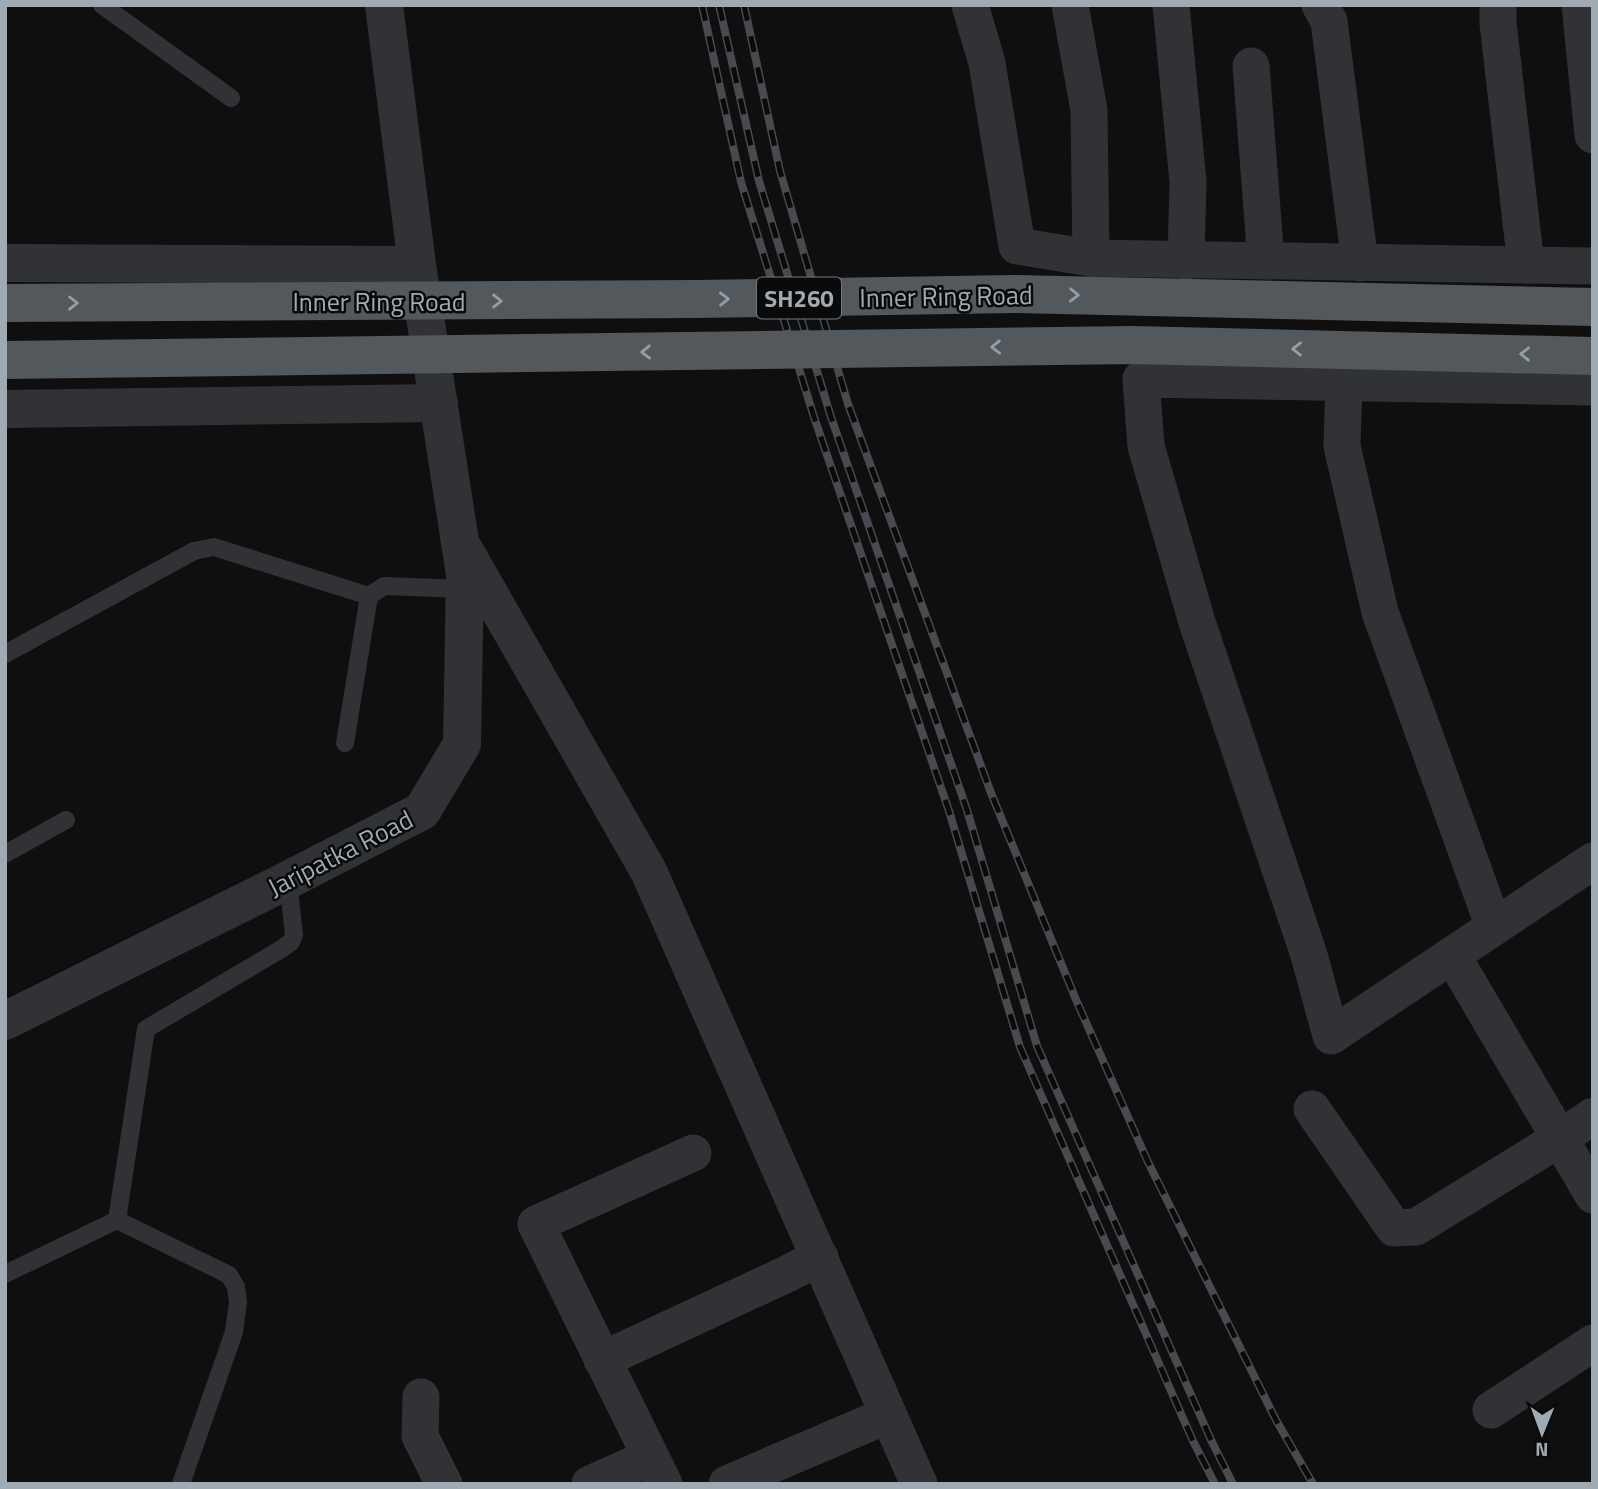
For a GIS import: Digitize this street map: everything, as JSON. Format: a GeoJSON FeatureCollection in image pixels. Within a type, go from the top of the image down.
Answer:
{"type":"FeatureCollection","features":[{"type":"Feature","properties":{"kind":"highway","name":"Inner Ring Road"},"geometry":{"type":"LineString","coordinates":[[5,303],[696,299],[1014,294],[1593,307]]}},
{"type":"Feature","properties":{"kind":"highway","name":"Inner Ring Road"},"geometry":{"type":"LineString","coordinates":[[5,360],[1132,345],[1593,356]]}},
{"type":"Feature","properties":{"kind":"street","name":"Jaripatka Road"},"geometry":{"type":"LineString","coordinates":[[5,1021],[422,811],[462,744],[465,574],[417,265],[384,5]]}},
{"type":"Feature","properties":{"kind":"street"},"geometry":{"type":"LineString","coordinates":[[970,5],[987,63],[1017,246],[1091,258],[1593,265]]}},
{"type":"Feature","properties":{"kind":"street"},"geometry":{"type":"LineString","coordinates":[[1070,5],[1089,110],[1091,258]]}},
{"type":"Feature","properties":{"kind":"street"},"geometry":{"type":"LineString","coordinates":[[1171,5],[1188,182],[1186,261]]}},
{"type":"Feature","properties":{"kind":"street"},"geometry":{"type":"LineString","coordinates":[[1320,5],[1329,21],[1360,263]]}},
{"type":"Feature","properties":{"kind":"street"},"geometry":{"type":"LineString","coordinates":[[1498,5],[1499,36],[1526,265]]}},
{"type":"Feature","properties":{"kind":"street"},"geometry":{"type":"LineString","coordinates":[[1580,5],[1593,135]]}},
{"type":"Feature","properties":{"kind":"street"},"geometry":{"type":"LineString","coordinates":[[1251,66],[1266,261]]}},
{"type":"Feature","properties":{"kind":"street"},"geometry":{"type":"LineString","coordinates":[[5,263],[417,265]]}},
{"type":"Feature","properties":{"kind":"street"},"geometry":{"type":"LineString","coordinates":[[1593,387],[1141,379],[1146,446],[1201,635],[1309,955],[1331,1036],[1593,861]]}},
{"type":"Feature","properties":{"kind":"street"},"geometry":{"type":"LineString","coordinates":[[1344,383],[1342,446],[1380,612],[1494,927]]}},
{"type":"Feature","properties":{"kind":"street"},"geometry":{"type":"LineString","coordinates":[[5,409],[439,403]]}},
{"type":"Feature","properties":{"kind":"street"},"geometry":{"type":"LineString","coordinates":[[459,540],[649,872],[919,1484]]}},
{"type":"Feature","properties":{"kind":"street"},"geometry":{"type":"LineString","coordinates":[[1452,954],[1593,1195]]}},
{"type":"Feature","properties":{"kind":"street"},"geometry":{"type":"LineString","coordinates":[[1312,1109],[1394,1228],[1416,1227],[1593,1116]]}},
{"type":"Feature","properties":{"kind":"street"},"geometry":{"type":"LineString","coordinates":[[590,1484],[657,1471],[536,1224],[693,1153]]}},
{"type":"Feature","properties":{"kind":"street"},"geometry":{"type":"LineString","coordinates":[[603,1360],[820,1257]]}},
{"type":"Feature","properties":{"kind":"street"},"geometry":{"type":"LineString","coordinates":[[1491,1410],[1593,1343]]}},
{"type":"Feature","properties":{"kind":"street"},"geometry":{"type":"LineString","coordinates":[[421,1397],[419,1436],[444,1484]]}},
{"type":"Feature","properties":{"kind":"street"},"geometry":{"type":"LineString","coordinates":[[727,1484],[888,1415]]}},
{"type":"Feature","properties":{"kind":"lane"},"geometry":{"type":"LineString","coordinates":[[102,5],[231,98]]}},
{"type":"Feature","properties":{"kind":"lane"},"geometry":{"type":"LineString","coordinates":[[5,653],[194,551],[214,547],[369,596]]}},
{"type":"Feature","properties":{"kind":"lane"},"geometry":{"type":"LineString","coordinates":[[345,743],[369,596],[384,586],[465,589]]}},
{"type":"Feature","properties":{"kind":"lane"},"geometry":{"type":"LineString","coordinates":[[5,854],[66,820]]}},
{"type":"Feature","properties":{"kind":"lane"},"geometry":{"type":"LineString","coordinates":[[117,1220],[146,1029],[290,942],[294,935],[288,880]]}},
{"type":"Feature","properties":{"kind":"lane"},"geometry":{"type":"LineString","coordinates":[[5,1274],[117,1220]]}},
{"type":"Feature","properties":{"kind":"lane"},"geometry":{"type":"LineString","coordinates":[[117,1220],[229,1275],[236,1287],[238,1302],[234,1332],[181,1484]]}},
{"type":"Feature","properties":{"kind":"railway"},"geometry":{"type":"LineString","coordinates":[[702,5],[741,182],[814,417],[949,811],[1020,1047],[1193,1441],[1215,1484]]}},
{"type":"Feature","properties":{"kind":"railway"},"geometry":{"type":"LineString","coordinates":[[719,5],[759,181],[831,417],[967,810],[1037,1046],[1211,1440],[1233,1484]]}},
{"type":"Feature","properties":{"kind":"railway"},"geometry":{"type":"LineString","coordinates":[[744,5],[780,171],[848,404],[991,793],[1077,1002],[1148,1162],[1276,1420],[1313,1484]]}}]}
